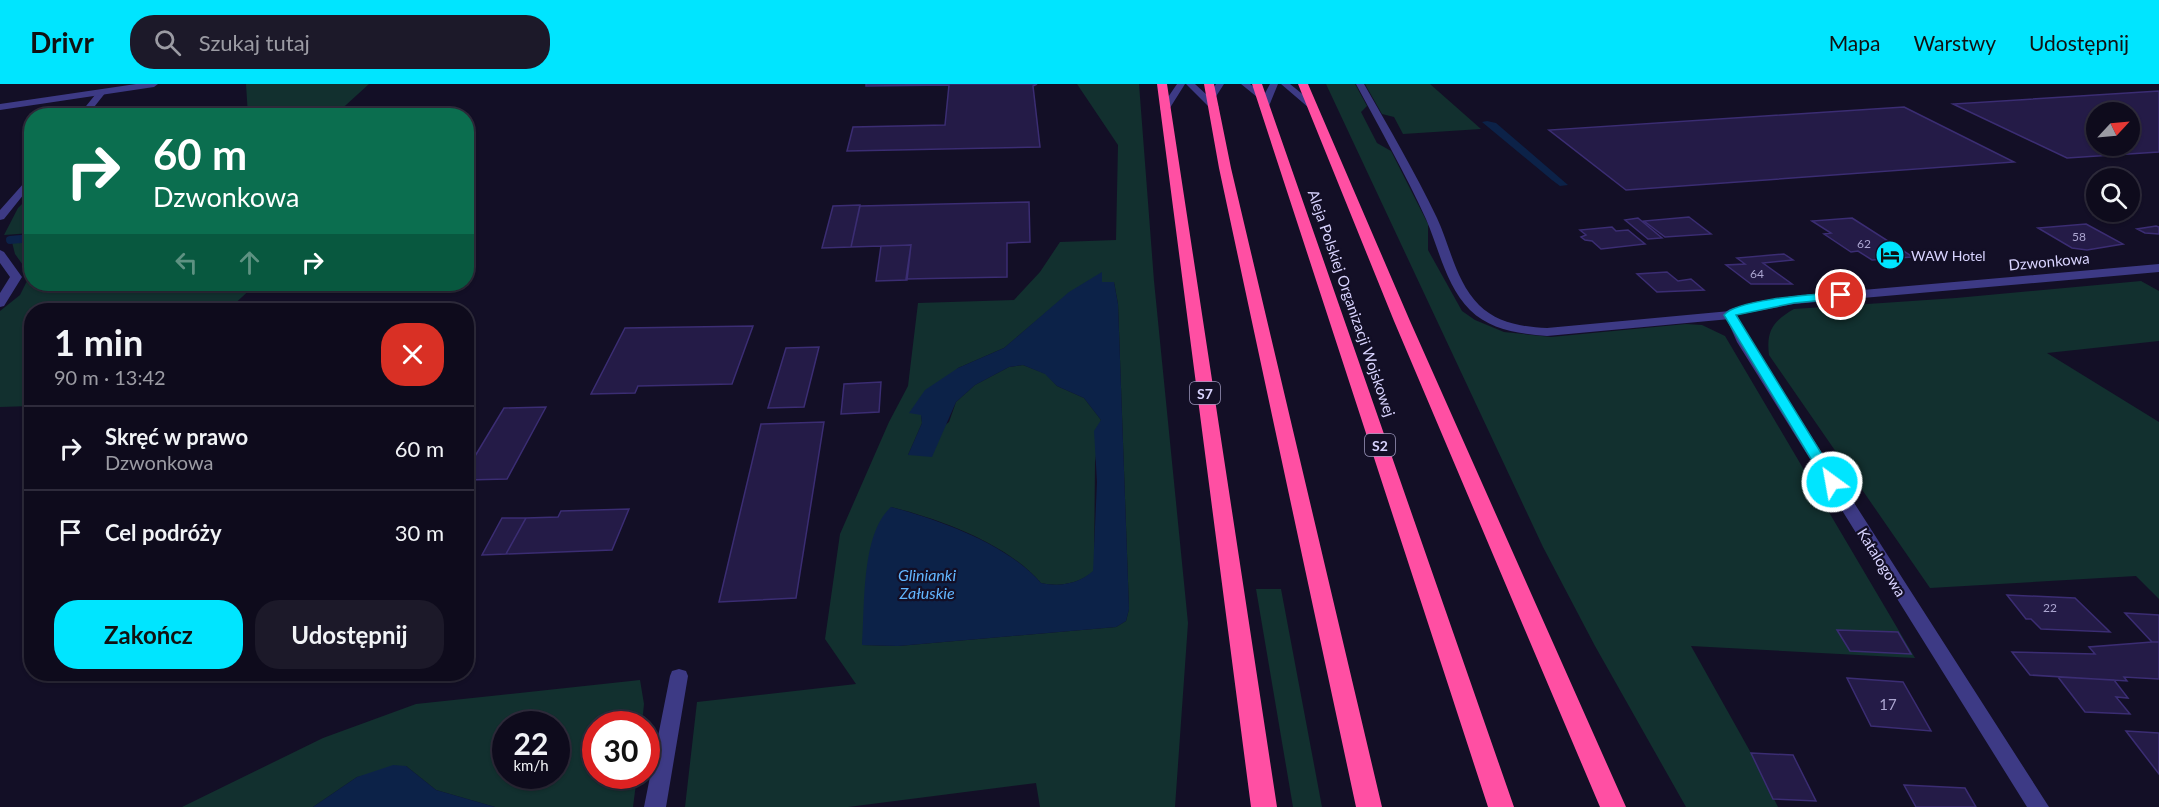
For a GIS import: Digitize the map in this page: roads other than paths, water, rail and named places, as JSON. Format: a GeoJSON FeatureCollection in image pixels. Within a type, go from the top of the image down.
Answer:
{"type":"FeatureCollection","features":[{"type":"Feature","properties":{"kind":"highway","name":"S7"},"geometry":{"type":"LineString","coordinates":[[1162,84],[1264,807]]}},
{"type":"Feature","properties":{"kind":"highway"},"geometry":{"type":"LineString","coordinates":[[1303,84],[1406,332],[1613,807]]}},
{"type":"Feature","properties":{"kind":"highway"},"geometry":{"type":"LineString","coordinates":[[1214,93],[1369,807]]}},
{"type":"Feature","properties":{"kind":"highway","name":"Aleja Polskiej Organizacji Wojskowej"},"geometry":{"type":"LineString","coordinates":[[1261,96],[1501,807]]}},
{"type":"Feature","properties":{"kind":"street"},"geometry":{"type":"LineString","coordinates":[[0,107],[102,92],[117,87],[154,84]]}},
{"type":"Feature","properties":{"kind":"street"},"geometry":{"type":"LineString","coordinates":[[1165,109],[1181,84]]}},
{"type":"Feature","properties":{"kind":"street"},"geometry":{"type":"LineString","coordinates":[[1190,84],[1214,93]]}},
{"type":"Feature","properties":{"kind":"street"},"geometry":{"type":"LineString","coordinates":[[1245,84],[1261,96],[1274,84]]}},
{"type":"Feature","properties":{"kind":"street"},"geometry":{"type":"LineString","coordinates":[[1285,84],[1312,106]]}},
{"type":"Feature","properties":{"kind":"street","name":"Dzwonkowa"},"geometry":{"type":"LineString","coordinates":[[1360,84],[1432,220],[1446,258],[1472,306],[1482,314],[1517,329],[1547,332],[1730,315],[1734,311],[1794,300],[2159,268]]}},
{"type":"Feature","properties":{"kind":"street"},"geometry":{"type":"LineString","coordinates":[[89,108],[102,92]]}},
{"type":"Feature","properties":{"kind":"street"},"geometry":{"type":"LineString","coordinates":[[0,218],[24,187]]}},
{"type":"Feature","properties":{"kind":"street"},"geometry":{"type":"LineString","coordinates":[[0,254],[16,278],[0,303]]}},
{"type":"Feature","properties":{"kind":"street"},"geometry":{"type":"LineString","coordinates":[[2139,269],[2159,280]]}},
{"type":"Feature","properties":{"kind":"street","name":"Katalogowa"},"geometry":{"type":"LineString","coordinates":[[1730,315],[1876,552],[2038,807]]}},
{"type":"Feature","properties":{"kind":"street"},"geometry":{"type":"LineString","coordinates":[[655,807],[679,676]]}},
{"type":"Feature","properties":{"kind":"water"},"geometry":{"type":"Polygon","coordinates":[[[1482,122],[1496,123],[1568,185],[1560,186],[1552,180],[1482,122]]]}},
{"type":"Feature","properties":{"kind":"water","name":"Glinianki Załuskie"},"geometry":{"type":"Polygon","coordinates":[[[1102,272],[1102,282],[1114,282],[1118,304],[1129,609],[1126,621],[1116,627],[898,646],[862,645],[869,552],[881,519],[891,507],[951,526],[992,545],[1027,569],[1041,583],[1055,585],[1068,583],[1081,579],[1093,571],[1097,482],[1094,431],[1101,420],[1084,398],[1057,386],[1045,374],[1023,365],[1009,367],[975,385],[956,402],[932,457],[908,455],[922,423],[921,415],[909,413],[925,390],[958,368],[1004,348],[1069,292],[1102,272]]]}},
{"type":"Feature","properties":{"kind":"water"},"geometry":{"type":"Polygon","coordinates":[[[393,765],[406,766],[436,790],[495,807],[313,807],[357,777],[393,765]]]}},
{"type":"Feature","properties":{"kind":"waterway"},"geometry":{"type":"LineString","coordinates":[[10,240],[24,239]]}},
{"type":"Feature","properties":{"kind":"place","name":"WAW Hotel"},"geometry":{"type":"Point","coordinates":[1890,255]}}]}
